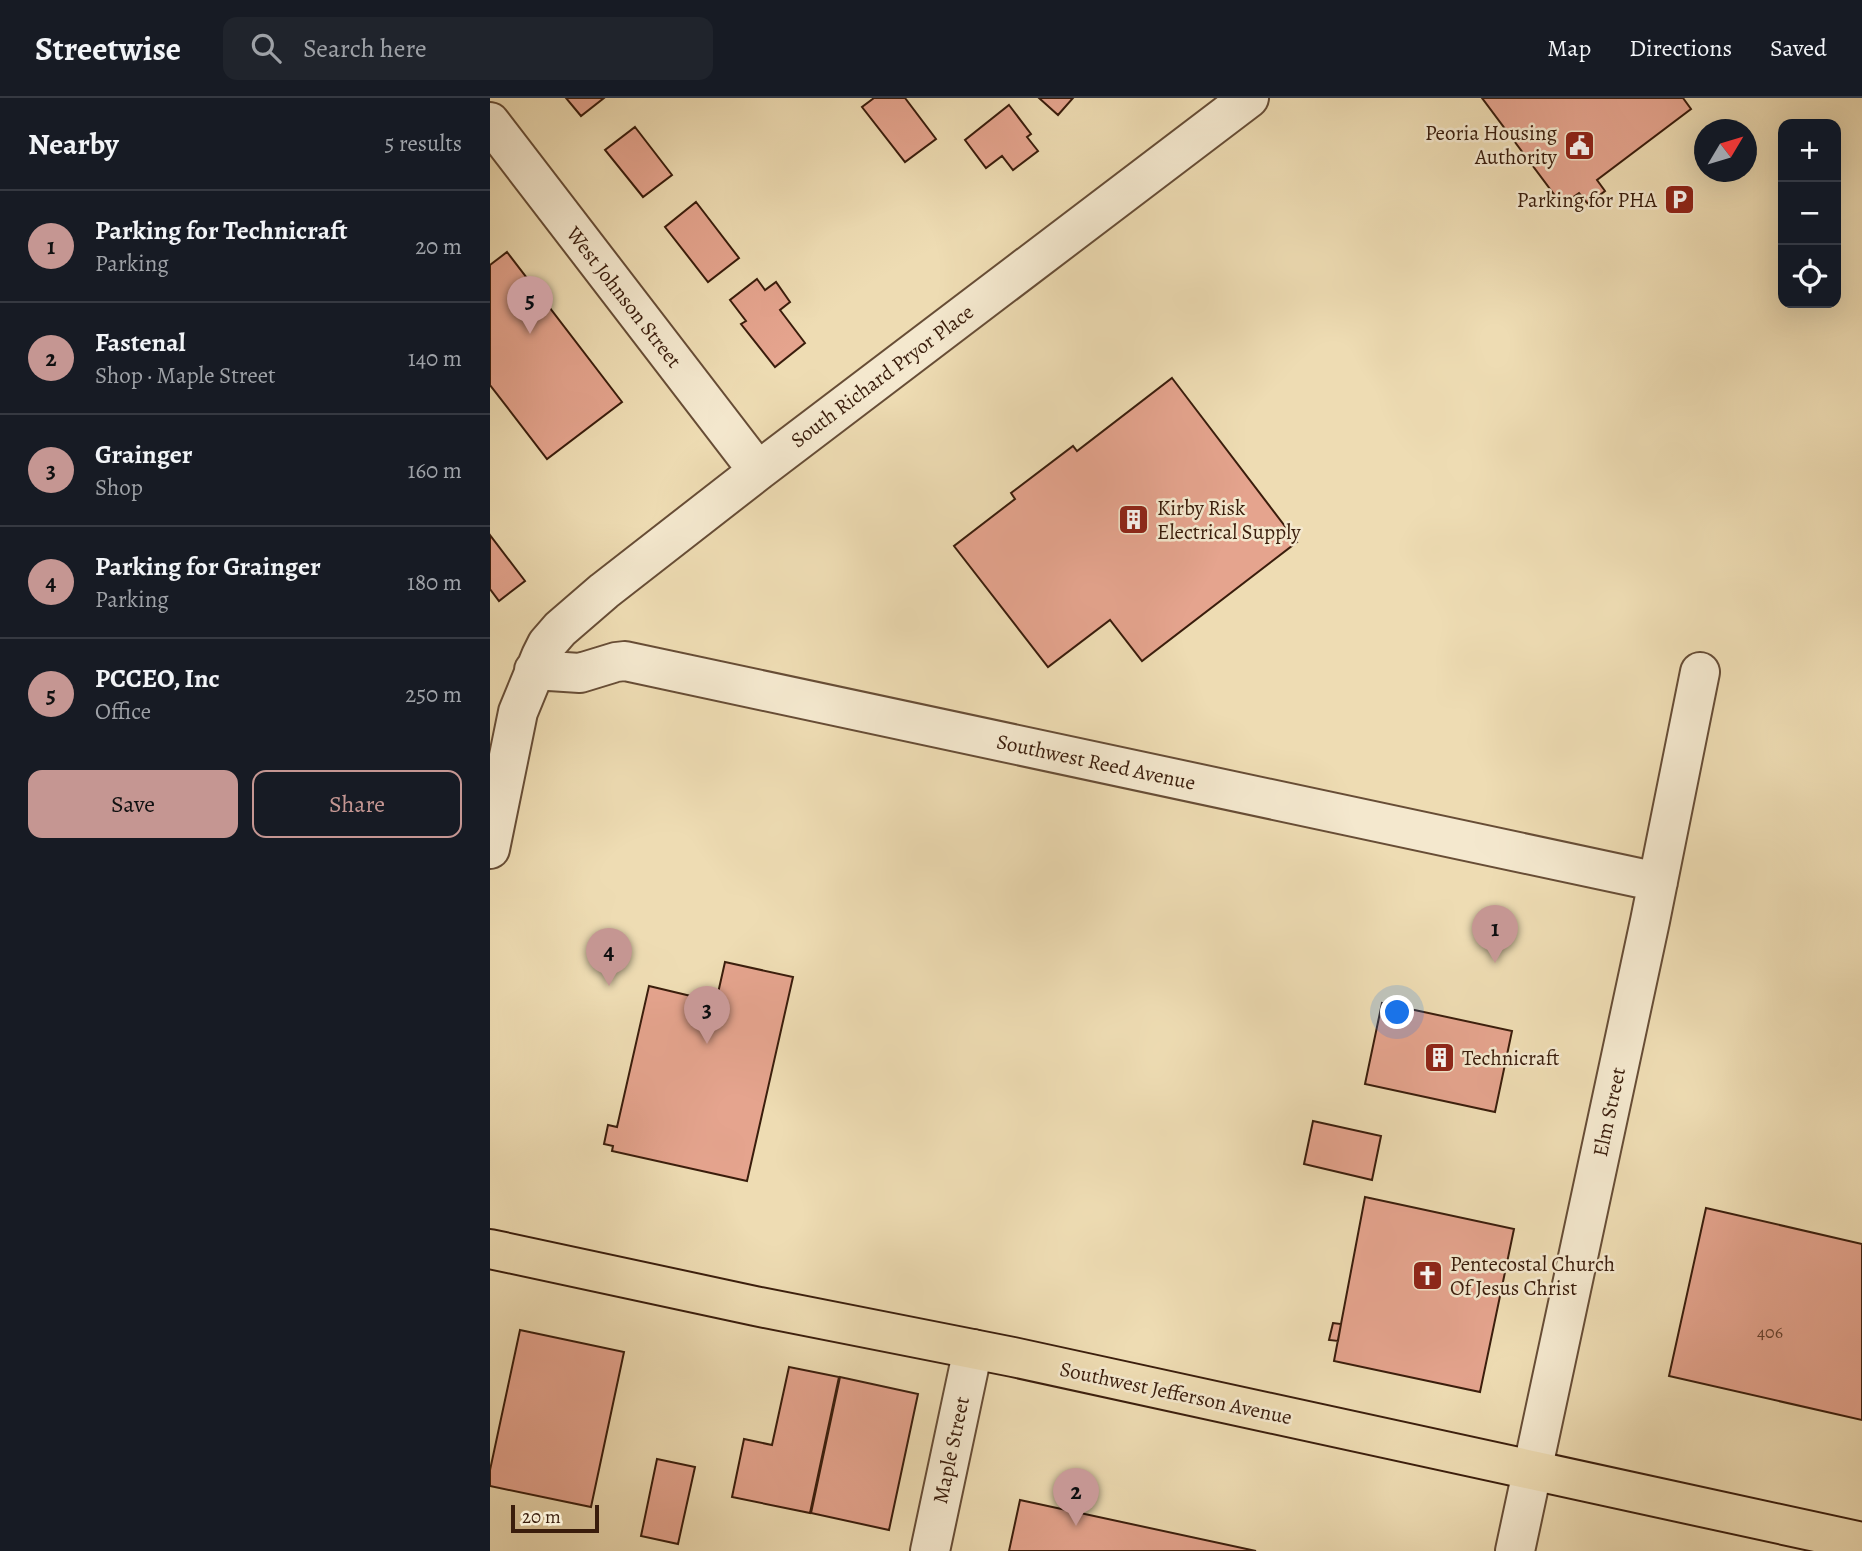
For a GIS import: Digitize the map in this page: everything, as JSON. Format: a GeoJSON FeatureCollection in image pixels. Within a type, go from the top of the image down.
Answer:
{"type":"FeatureCollection","features":[{"type":"Feature","properties":{"kind":"main road","name":"Southwest Jefferson Avenue"},"geometry":{"type":"LineString","coordinates":[[490,1249],[1532,1468],[1862,1542]]}},
{"type":"Feature","properties":{"kind":"street","name":"South Richard Pryor Place"},"geometry":{"type":"LineString","coordinates":[[490,849],[503,720],[534,670],[547,643],[560,629],[604,591],[758,471],[1248,98]]}},
{"type":"Feature","properties":{"kind":"street","name":"West Johnson Street"},"geometry":{"type":"LineString","coordinates":[[490,122],[758,471]]}},
{"type":"Feature","properties":{"kind":"street","name":"Southwest Reed Avenue"},"geometry":{"type":"LineString","coordinates":[[534,670],[580,673],[625,661],[1658,883]]}},
{"type":"Feature","properties":{"kind":"street","name":"Elm Street"},"geometry":{"type":"LineString","coordinates":[[1515,1551],[1658,883],[1700,672]]}},
{"type":"Feature","properties":{"kind":"street","name":"Maple Street"},"geometry":{"type":"LineString","coordinates":[[930,1551],[973,1349]]}},
{"type":"Feature","properties":{"kind":"building"},"geometry":{"type":"Polygon","coordinates":[[[566,98],[604,98],[581,116],[566,98]]]}},
{"type":"Feature","properties":{"kind":"building"},"geometry":{"type":"Polygon","coordinates":[[[874,98],[905,98],[936,139],[905,162],[862,107],[874,98]]]}},
{"type":"Feature","properties":{"kind":"building"},"geometry":{"type":"Polygon","coordinates":[[[1039,98],[1073,98],[1058,115],[1039,98]]]}},
{"type":"Feature","properties":{"kind":"building","name":"Peoria Housing Authority"},"geometry":{"type":"Polygon","coordinates":[[[1482,98],[1683,98],[1691,109],[1597,180],[1605,191],[1588,204],[1579,193],[1562,205],[1482,98]]]}},
{"type":"Feature","properties":{"kind":"building"},"geometry":{"type":"Polygon","coordinates":[[[1009,105],[1031,134],[1027,137],[1038,151],[1013,170],[1002,156],[986,168],[965,140],[1009,105]]]}},
{"type":"Feature","properties":{"kind":"building"},"geometry":{"type":"Polygon","coordinates":[[[635,127],[672,175],[643,197],[605,150],[635,127]]]}},
{"type":"Feature","properties":{"kind":"building"},"geometry":{"type":"Polygon","coordinates":[[[696,202],[739,258],[708,282],[665,227],[696,202]]]}},
{"type":"Feature","properties":{"kind":"building"},"geometry":{"type":"Polygon","coordinates":[[[507,252],[622,402],[547,459],[490,385],[490,265],[507,252]]]}},
{"type":"Feature","properties":{"kind":"building"},"geometry":{"type":"Polygon","coordinates":[[[757,279],[765,290],[776,282],[790,302],[780,310],[805,343],[775,367],[741,324],[746,321],[730,300],[757,279]]]}},
{"type":"Feature","properties":{"kind":"building","name":"Kirby Risk Electrical Supply"},"geometry":{"type":"Polygon","coordinates":[[[1172,378],[1297,542],[1142,661],[1110,620],[1048,667],[954,546],[1015,499],[1011,493],[1073,446],[1077,451],[1172,378]]]}},
{"type":"Feature","properties":{"kind":"building"},"geometry":{"type":"Polygon","coordinates":[[[490,535],[525,581],[499,601],[490,589],[490,535]]]}},
{"type":"Feature","properties":{"kind":"building"},"geometry":{"type":"Polygon","coordinates":[[[725,962],[793,977],[747,1181],[612,1151],[613,1146],[604,1144],[608,1125],[617,1127],[649,986],[716,1002],[725,962]]]}},
{"type":"Feature","properties":{"kind":"building","name":"Technicraft"},"geometry":{"type":"Polygon","coordinates":[[[1382,1003],[1512,1031],[1495,1112],[1365,1084],[1382,1003]]]}},
{"type":"Feature","properties":{"kind":"building"},"geometry":{"type":"Polygon","coordinates":[[[1313,1121],[1381,1136],[1372,1180],[1304,1164],[1313,1121]]]}},
{"type":"Feature","properties":{"kind":"building","name":"Pentecostal Church Of Jesus Christ"},"geometry":{"type":"Polygon","coordinates":[[[1365,1197],[1514,1229],[1480,1392],[1334,1361],[1365,1197]]]}},
{"type":"Feature","properties":{"kind":"building"},"geometry":{"type":"Polygon","coordinates":[[[1706,1208],[1862,1244],[1862,1420],[1669,1376],[1706,1208]]]}},
{"type":"Feature","properties":{"kind":"building"},"geometry":{"type":"Polygon","coordinates":[[[1333,1323],[1341,1324],[1338,1341],[1329,1340],[1333,1323]]]}},
{"type":"Feature","properties":{"kind":"building"},"geometry":{"type":"Polygon","coordinates":[[[520,1330],[624,1352],[591,1507],[490,1486],[490,1470],[520,1330]]]}},
{"type":"Feature","properties":{"kind":"building"},"geometry":{"type":"Polygon","coordinates":[[[789,1367],[839,1377],[810,1513],[732,1497],[744,1439],[772,1445],[789,1367]]]}},
{"type":"Feature","properties":{"kind":"building"},"geometry":{"type":"Polygon","coordinates":[[[840,1377],[918,1394],[889,1530],[811,1513],[840,1377]]]}},
{"type":"Feature","properties":{"kind":"building"},"geometry":{"type":"Polygon","coordinates":[[[657,1459],[695,1467],[678,1544],[641,1536],[657,1459]]]}},
{"type":"Feature","properties":{"kind":"building"},"geometry":{"type":"Polygon","coordinates":[[[1020,1500],[1256,1551],[1009,1551],[1020,1500]]]}},
{"type":"Feature","properties":{"kind":"place","name":"Peoria Housing Authority"},"geometry":{"type":"Point","coordinates":[1580,145]}},
{"type":"Feature","properties":{"kind":"place","name":"Parking for PHA"},"geometry":{"type":"Point","coordinates":[1680,200]}},
{"type":"Feature","properties":{"kind":"place","name":"PCCEO, Inc"},"geometry":{"type":"Point","coordinates":[530,334]}},
{"type":"Feature","properties":{"kind":"place","name":"Kirby Risk Electrical Supply"},"geometry":{"type":"Point","coordinates":[1134,520]}},
{"type":"Feature","properties":{"kind":"place","name":"Parking for Technicraft"},"geometry":{"type":"Point","coordinates":[1495,963]}},
{"type":"Feature","properties":{"kind":"place","name":"Parking for Grainger"},"geometry":{"type":"Point","coordinates":[609,986]}},
{"type":"Feature","properties":{"kind":"place","name":"Grainger"},"geometry":{"type":"Point","coordinates":[707,1044]}},
{"type":"Feature","properties":{"kind":"place","name":"Technicraft"},"geometry":{"type":"Point","coordinates":[1439,1058]}},
{"type":"Feature","properties":{"kind":"place","name":"Pentecostal Church Of Jesus Christ"},"geometry":{"type":"Point","coordinates":[1427,1276]}},
{"type":"Feature","properties":{"kind":"place","name":"Fastenal"},"geometry":{"type":"Point","coordinates":[1076,1526]}}]}
